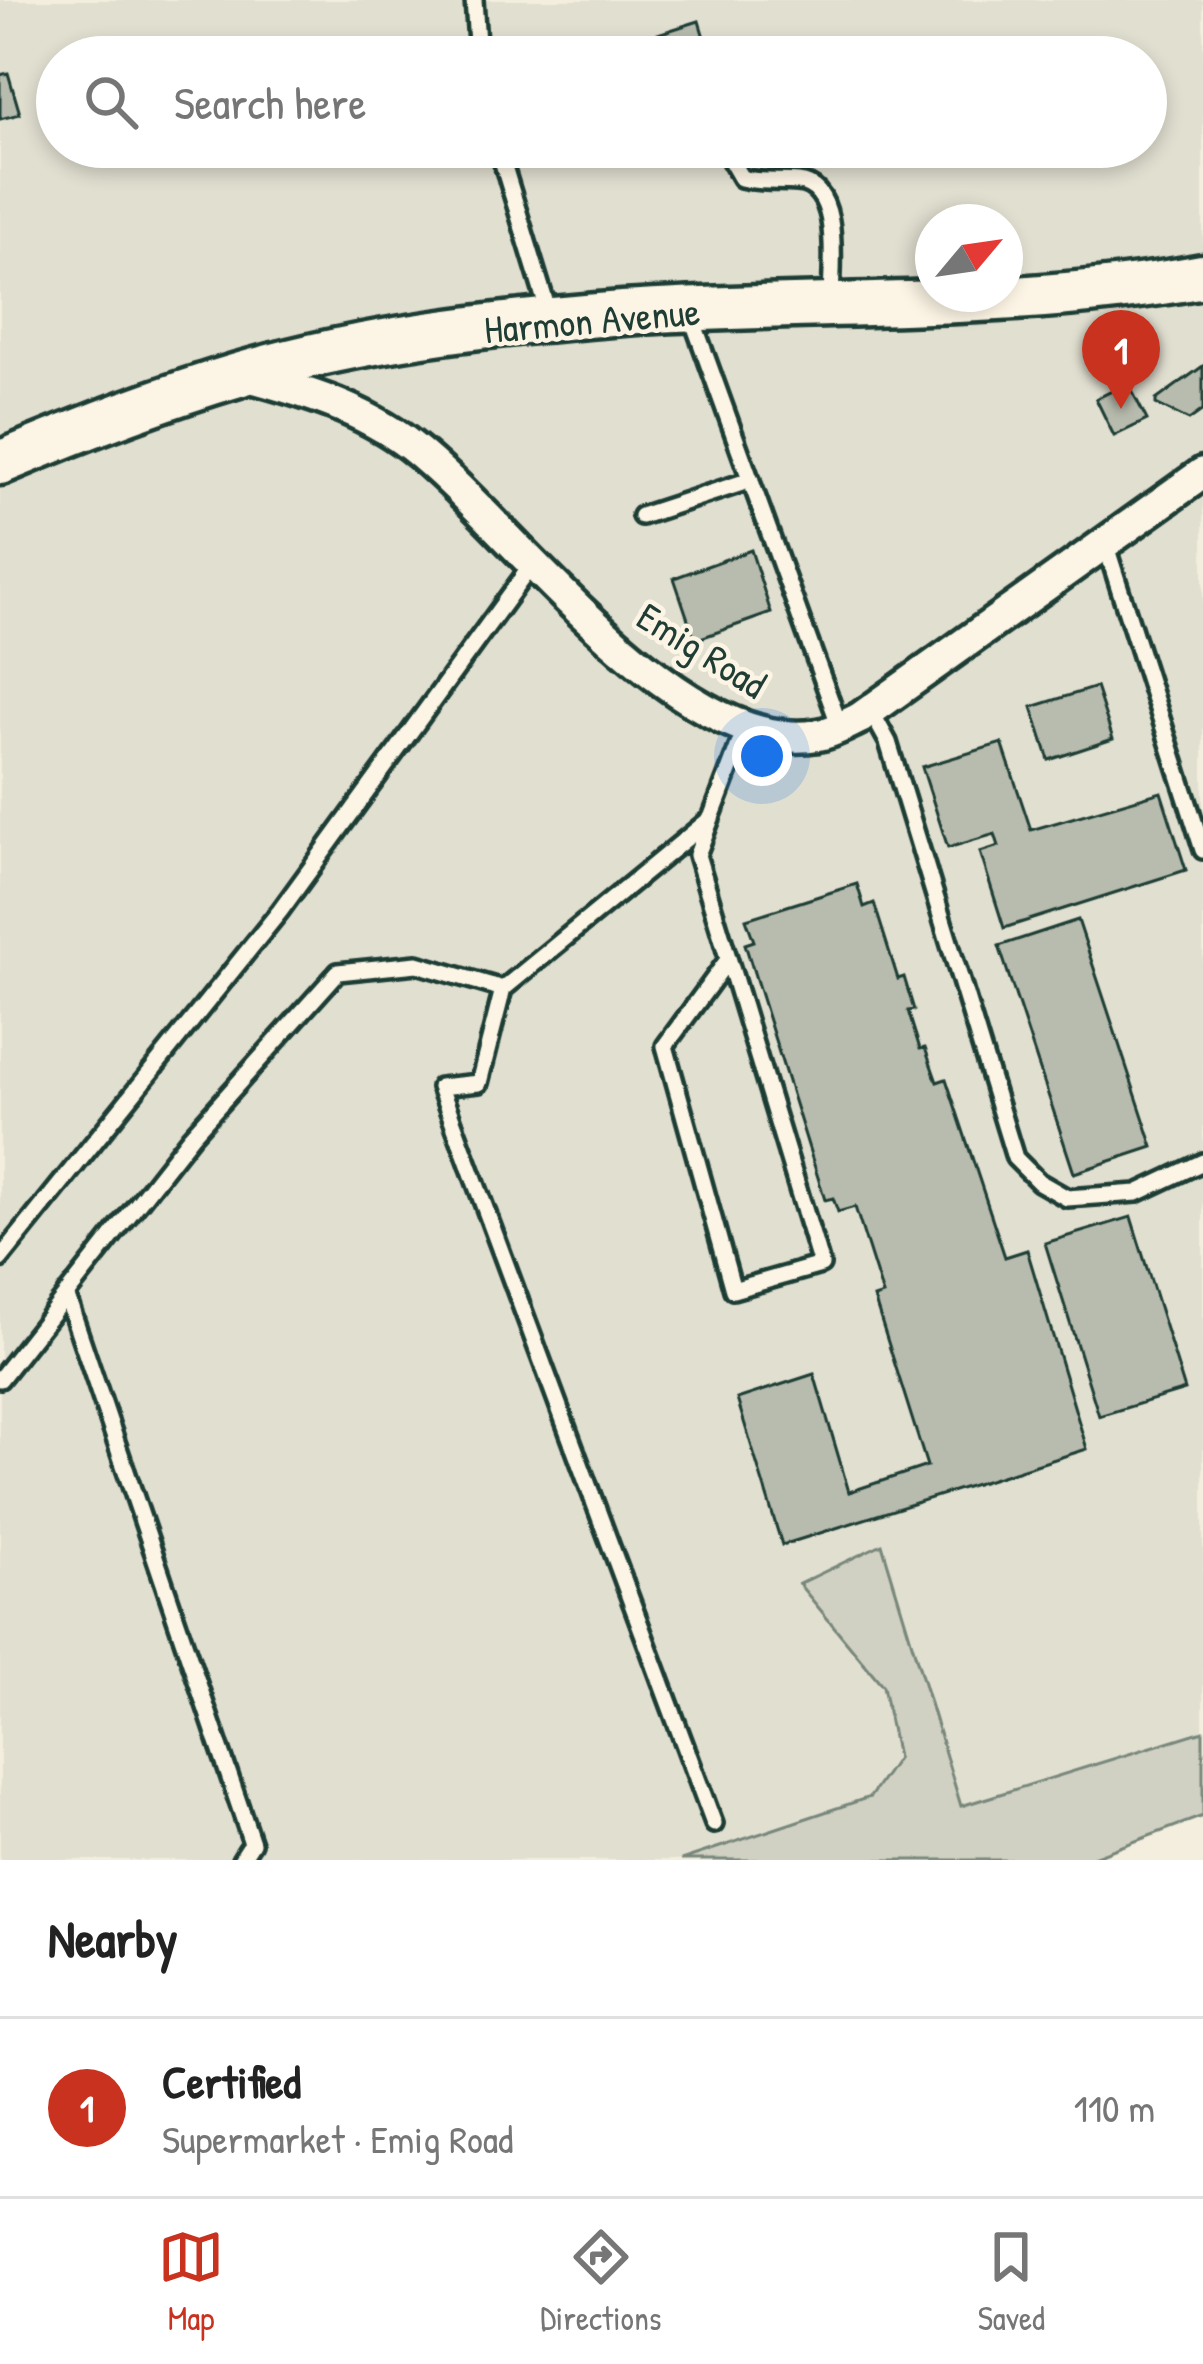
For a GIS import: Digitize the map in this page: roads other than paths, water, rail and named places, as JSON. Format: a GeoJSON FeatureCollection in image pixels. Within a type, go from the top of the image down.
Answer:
{"type":"FeatureCollection","features":[{"type":"Feature","properties":{"kind":"main road","name":"Harmon Avenue"},"geometry":{"type":"LineString","coordinates":[[0,463],[102,420],[241,374],[392,340],[550,320],[1017,297],[1203,275]]}},
{"type":"Feature","properties":{"kind":"street","name":"Emig Road"},"geometry":{"type":"LineString","coordinates":[[241,374],[327,398],[410,445],[614,645],[668,684],[745,729],[818,736],[871,711],[1203,472]]}},
{"type":"Feature","properties":{"kind":"lane"},"geometry":{"type":"LineString","coordinates":[[474,0],[477,36]]}},
{"type":"Feature","properties":{"kind":"lane"},"geometry":{"type":"LineString","coordinates":[[504,168],[550,320]]}},
{"type":"Feature","properties":{"kind":"lane"},"geometry":{"type":"LineString","coordinates":[[735,168],[741,178],[763,184],[803,182],[821,193],[831,217],[831,304]]}},
{"type":"Feature","properties":{"kind":"lane"},"geometry":{"type":"LineString","coordinates":[[689,311],[840,727]]}},
{"type":"Feature","properties":{"kind":"lane"},"geometry":{"type":"LineString","coordinates":[[640,516],[751,480]]}},
{"type":"Feature","properties":{"kind":"lane"},"geometry":{"type":"LineString","coordinates":[[1105,543],[1203,850]]}},
{"type":"Feature","properties":{"kind":"lane"},"geometry":{"type":"LineString","coordinates":[[0,1258],[280,911],[533,563]]}},
{"type":"Feature","properties":{"kind":"lane"},"geometry":{"type":"LineString","coordinates":[[871,711],[888,742],[1015,1158],[1039,1182],[1066,1198],[1137,1193],[1203,1162]]}},
{"type":"Feature","properties":{"kind":"lane"},"geometry":{"type":"LineString","coordinates":[[727,961],[665,1046],[733,1290],[821,1264],[697,855],[745,729]]}},
{"type":"Feature","properties":{"kind":"lane"},"geometry":{"type":"LineString","coordinates":[[712,817],[502,989],[479,1083],[440,1087],[714,1824]]}},
{"type":"Feature","properties":{"kind":"lane"},"geometry":{"type":"LineString","coordinates":[[0,1379],[191,1136],[338,972],[417,964],[502,989]]}},
{"type":"Feature","properties":{"kind":"lane"},"geometry":{"type":"LineString","coordinates":[[66,1294],[252,1843],[241,1860]]}},
{"type":"Feature","properties":{"kind":"place","name":"Certified"},"geometry":{"type":"Point","coordinates":[1121,409]}}]}
